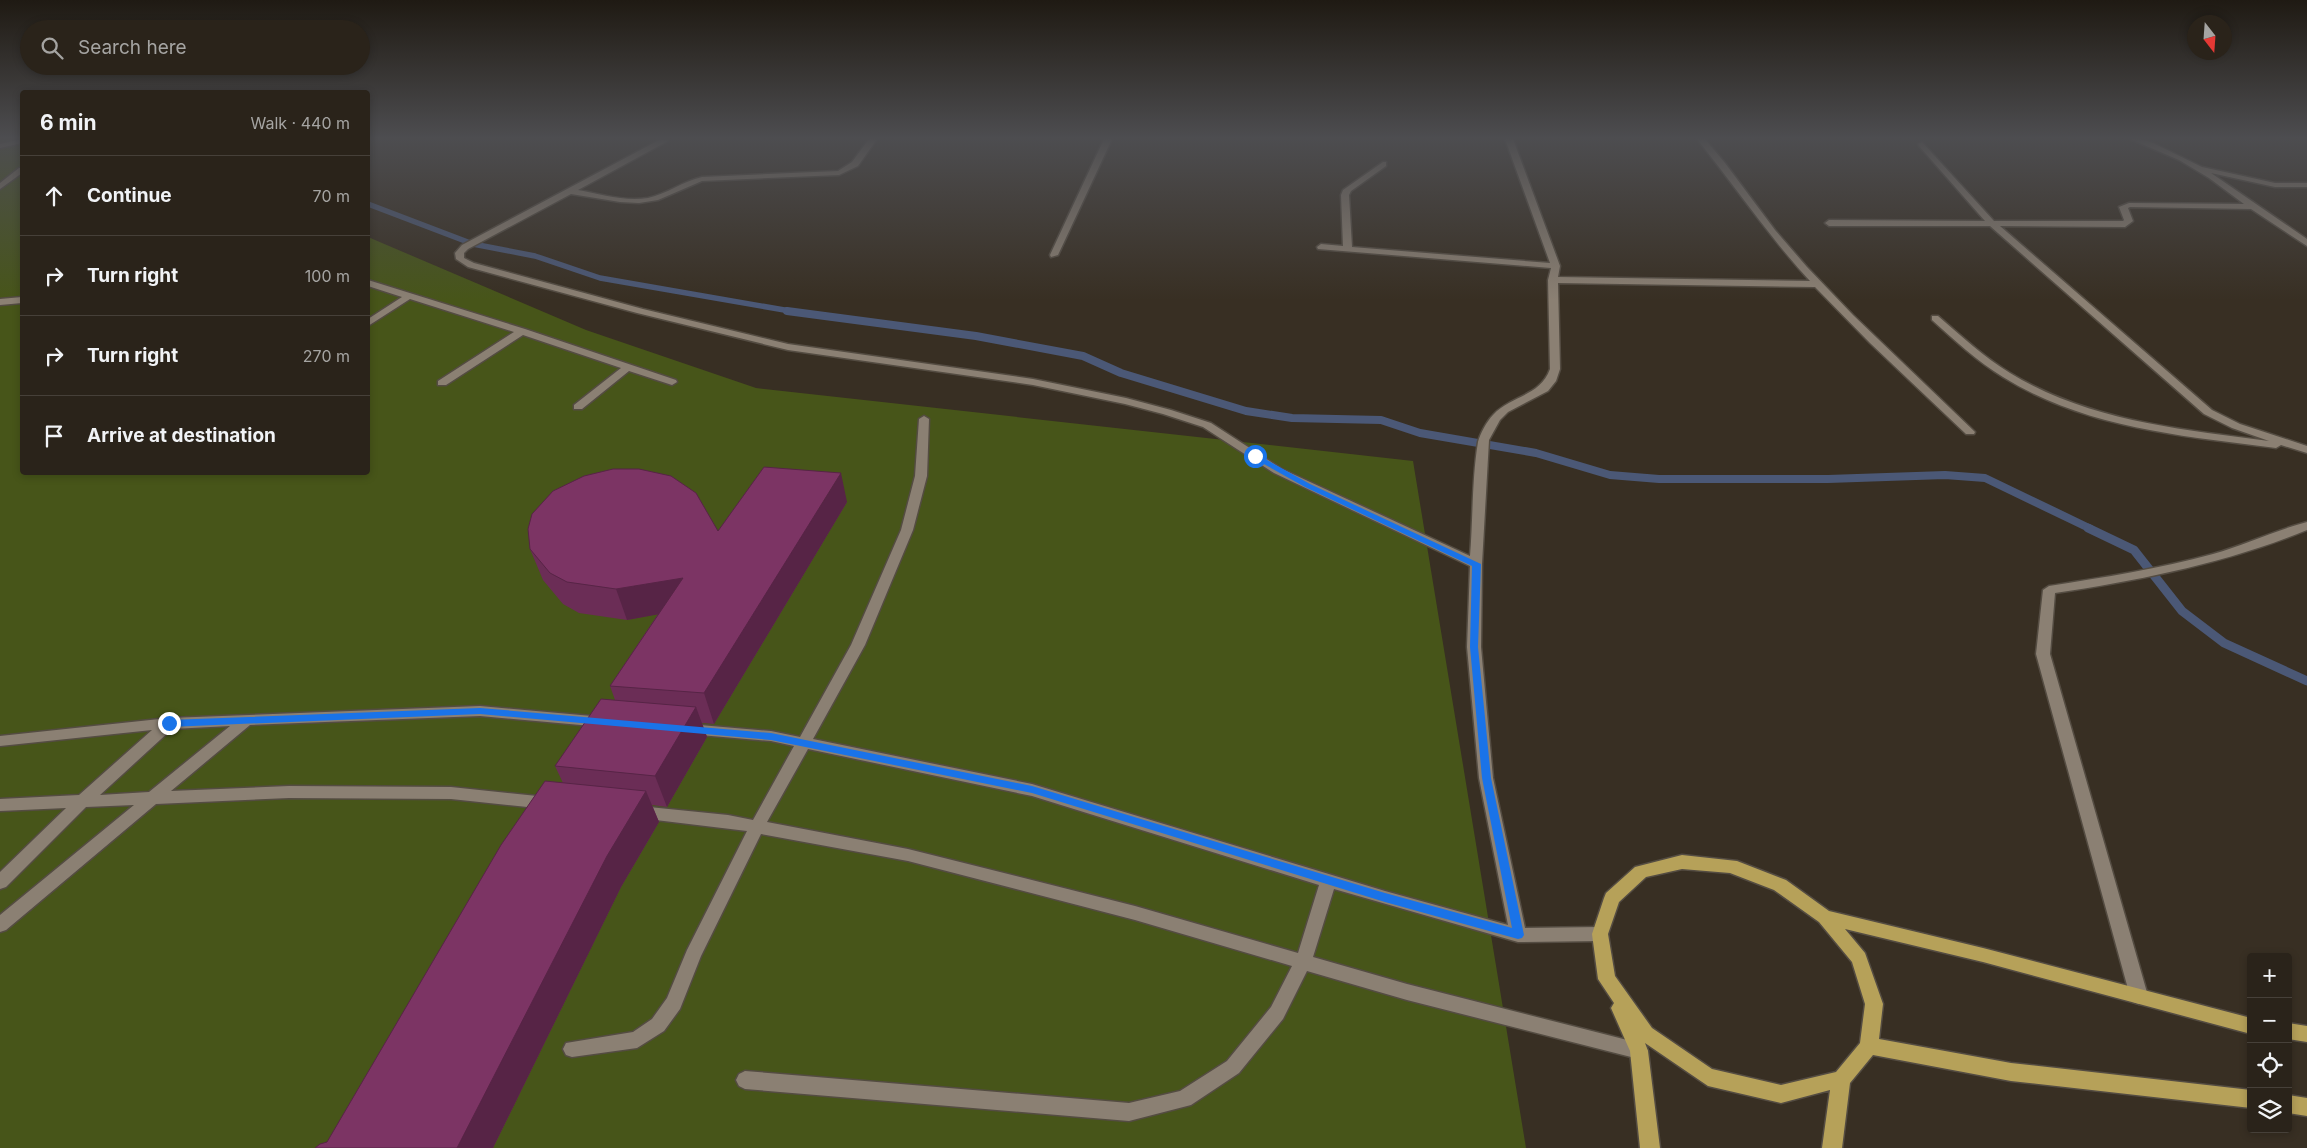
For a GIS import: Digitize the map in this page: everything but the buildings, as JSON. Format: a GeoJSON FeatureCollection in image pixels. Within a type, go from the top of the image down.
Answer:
{"type":"FeatureCollection","features":[{"type":"Feature","properties":{"kind":"main road"},"geometry":{"type":"LineString","coordinates":[[1650,1148],[1640,1051],[1607,979],[1600,934],[1612,898],[1641,872],[1682,862],[1731,866],[1780,885],[1825,917],[1858,958],[1874,1004],[1869,1046],[1841,1078],[1832,1148]]}},
{"type":"Feature","properties":{"kind":"main road"},"geometry":{"type":"LineString","coordinates":[[1825,917],[1983,955],[2247,1025]]}},
{"type":"Feature","properties":{"kind":"main road"},"geometry":{"type":"LineString","coordinates":[[1607,979],[1646,1034],[1708,1077],[1781,1094],[1841,1078]]}},
{"type":"Feature","properties":{"kind":"main road"},"geometry":{"type":"LineString","coordinates":[[2292,1032],[2307,1034]]}},
{"type":"Feature","properties":{"kind":"main road"},"geometry":{"type":"LineString","coordinates":[[1869,1046],[2010,1072],[2247,1099]]}},
{"type":"Feature","properties":{"kind":"main road"},"geometry":{"type":"LineString","coordinates":[[2292,1105],[2307,1107]]}},
{"type":"Feature","properties":{"kind":"street"},"geometry":{"type":"LineString","coordinates":[[567,193],[465,247],[458,256],[464,262],[471,265],[788,347],[1034,382],[1126,401],[1188,418],[1214,429],[1293,478],[1476,564]]}},
{"type":"Feature","properties":{"kind":"street"},"geometry":{"type":"LineString","coordinates":[[583,193],[644,200],[664,193]]}},
{"type":"Feature","properties":{"kind":"street"},"geometry":{"type":"LineString","coordinates":[[1054,255],[1083,193]]}},
{"type":"Feature","properties":{"kind":"street"},"geometry":{"type":"LineString","coordinates":[[1346,193],[1348,250]]}},
{"type":"Feature","properties":{"kind":"street"},"geometry":{"type":"LineString","coordinates":[[1518,935],[1486,778],[1474,647],[1476,564],[1484,447],[1494,419],[1504,410],[1544,389],[1551,381],[1555,369],[1553,280],[1556,266],[1529,193]]}},
{"type":"Feature","properties":{"kind":"street"},"geometry":{"type":"LineString","coordinates":[[1744,193],[1782,244],[1819,284],[1866,333],[1970,432]]}},
{"type":"Feature","properties":{"kind":"street"},"geometry":{"type":"LineString","coordinates":[[1964,193],[1990,222],[2208,412],[2236,426],[2306,450]]}},
{"type":"Feature","properties":{"kind":"street"},"geometry":{"type":"LineString","coordinates":[[2236,193],[2253,207],[2307,243]]}},
{"type":"Feature","properties":{"kind":"street"},"geometry":{"type":"LineString","coordinates":[[1829,223],[1990,222],[2125,224],[2129,222],[2123,207],[2136,204],[2253,207]]}},
{"type":"Feature","properties":{"kind":"street"},"geometry":{"type":"LineString","coordinates":[[1321,248],[1556,266]]}},
{"type":"Feature","properties":{"kind":"street"},"geometry":{"type":"LineString","coordinates":[[1553,280],[1819,284]]}},
{"type":"Feature","properties":{"kind":"street"},"geometry":{"type":"LineString","coordinates":[[370,284],[522,331],[672,382]]}},
{"type":"Feature","properties":{"kind":"street"},"geometry":{"type":"LineString","coordinates":[[370,322],[409,296]]}},
{"type":"Feature","properties":{"kind":"street"},"geometry":{"type":"LineString","coordinates":[[0,302],[20,300]]}},
{"type":"Feature","properties":{"kind":"street"},"geometry":{"type":"LineString","coordinates":[[1935,318],[2005,375],[2059,403],[2114,420],[2152,428],[2306,450]]}},
{"type":"Feature","properties":{"kind":"street"},"geometry":{"type":"LineString","coordinates":[[442,383],[522,331]]}},
{"type":"Feature","properties":{"kind":"street"},"geometry":{"type":"LineString","coordinates":[[578,407],[628,367]]}},
{"type":"Feature","properties":{"kind":"street"},"geometry":{"type":"LineString","coordinates":[[572,1049],[637,1040],[658,1025],[674,1003],[693,955],[757,827],[858,646],[906,530],[921,476],[924,419]]}},
{"type":"Feature","properties":{"kind":"street"},"geometry":{"type":"LineString","coordinates":[[2139,996],[2043,654],[2049,590],[2123,580],[2192,563],[2270,541],[2307,526]]}},
{"type":"Feature","properties":{"kind":"street"},"geometry":{"type":"LineString","coordinates":[[0,741],[169,723],[480,711],[616,723]]}},
{"type":"Feature","properties":{"kind":"street"},"geometry":{"type":"LineString","coordinates":[[0,925],[247,720]]}},
{"type":"Feature","properties":{"kind":"street"},"geometry":{"type":"LineString","coordinates":[[0,882],[84,800],[169,723]]}},
{"type":"Feature","properties":{"kind":"street"},"geometry":{"type":"LineString","coordinates":[[674,728],[771,736],[1032,790],[1518,935],[1600,934]]}},
{"type":"Feature","properties":{"kind":"street"},"geometry":{"type":"LineString","coordinates":[[0,805],[289,792],[451,793],[560,804]]}},
{"type":"Feature","properties":{"kind":"street"},"geometry":{"type":"LineString","coordinates":[[629,811],[728,821],[908,855],[1135,913],[1407,992],[1640,1051]]}},
{"type":"Feature","properties":{"kind":"street"},"geometry":{"type":"LineString","coordinates":[[745,1080],[1129,1112],[1184,1099],[1233,1067],[1277,1013],[1303,962],[1329,880]]}},
{"type":"Feature","properties":{"kind":"green space"},"geometry":{"type":"Polygon","coordinates":[[[0,193],[20,193],[20,475],[370,475],[370,238],[586,330],[756,388],[1413,461],[1526,1148],[0,1148],[0,193]]]}},
{"type":"Feature","properties":{"kind":"waterway"},"geometry":{"type":"LineString","coordinates":[[370,205],[473,244],[535,256],[600,278],[796,312]]}},
{"type":"Feature","properties":{"kind":"waterway"},"geometry":{"type":"LineString","coordinates":[[787,311],[976,336],[1083,356],[1121,373],[1246,411],[1292,418],[1381,420],[1420,433],[1536,453],[1610,475],[1659,479],[1828,479],[1945,475],[1985,478],[2091,529]]}},
{"type":"Feature","properties":{"kind":"waterway"},"geometry":{"type":"LineString","coordinates":[[2088,528],[2134,550],[2182,611],[2224,643],[2307,681]]}},
{"type":"Feature","properties":{"kind":"route"},"geometry":{"type":"LineString","coordinates":[[169,723],[480,711],[771,736],[1032,790],[1385,898],[1518,935],[1486,778],[1474,647],[1476,564],[1308,486],[1278,471],[1255,456]]}}]}
